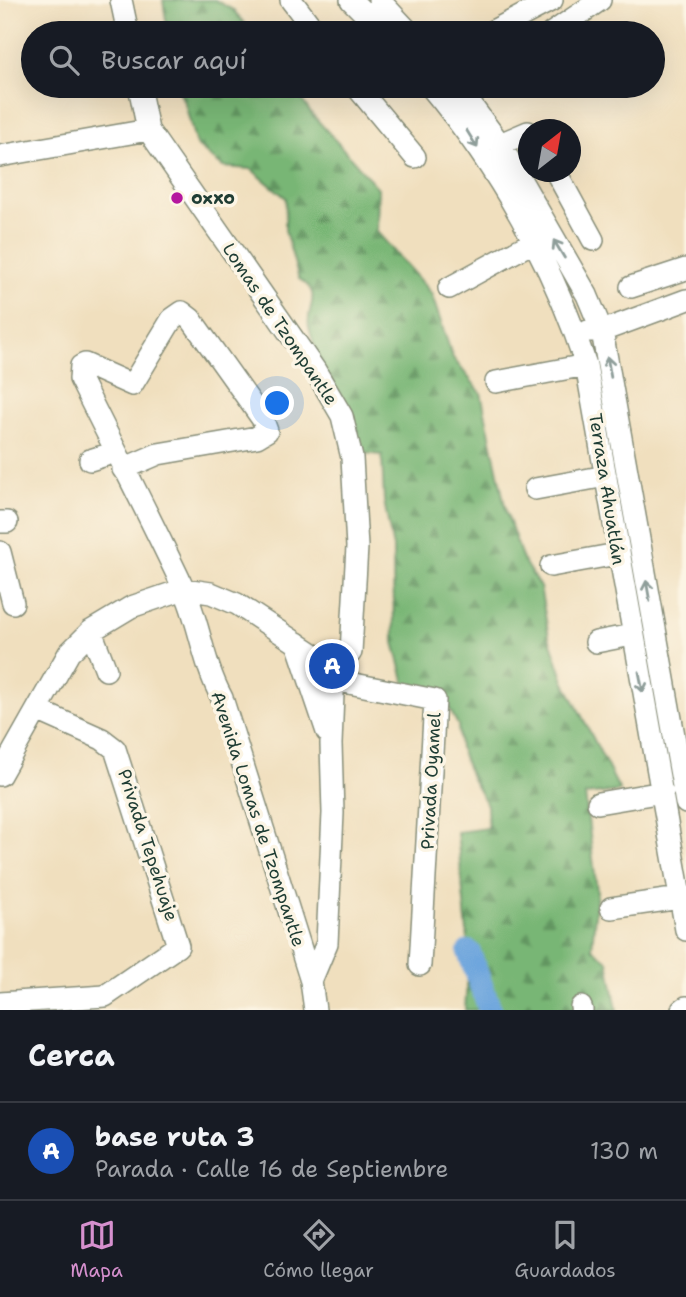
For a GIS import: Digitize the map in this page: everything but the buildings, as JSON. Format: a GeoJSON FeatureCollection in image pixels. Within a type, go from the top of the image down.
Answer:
{"type":"FeatureCollection","features":[{"type":"Feature","properties":{"kind":"street"},"geometry":{"type":"LineString","coordinates":[[121,0],[125,21]]}},
{"type":"Feature","properties":{"kind":"street"},"geometry":{"type":"LineString","coordinates":[[291,0],[307,21]]}},
{"type":"Feature","properties":{"kind":"street"},"geometry":{"type":"LineString","coordinates":[[351,0],[372,21]]}},
{"type":"Feature","properties":{"kind":"street"},"geometry":{"type":"LineString","coordinates":[[379,0],[399,21]]}},
{"type":"Feature","properties":{"kind":"street"},"geometry":{"type":"LineString","coordinates":[[512,21],[552,0]]}},
{"type":"Feature","properties":{"kind":"street"},"geometry":{"type":"LineString","coordinates":[[569,21],[600,0]]}},
{"type":"Feature","properties":{"kind":"street","name":"Lomas de Tzompantle"},"geometry":{"type":"LineString","coordinates":[[141,98],[148,131],[315,370],[342,416],[352,458],[357,547],[351,652],[336,670],[331,744]]}},
{"type":"Feature","properties":{"kind":"street"},"geometry":{"type":"LineString","coordinates":[[366,98],[415,157]]}},
{"type":"Feature","properties":{"kind":"street","name":"Terraza Ahuatlán"},"geometry":{"type":"LineString","coordinates":[[440,98],[468,131],[533,242],[564,300],[586,365],[617,554],[663,792],[686,930]]}},
{"type":"Feature","properties":{"kind":"street","name":"Terraza Ahuatlán"},"geometry":{"type":"LineString","coordinates":[[466,98],[500,144],[586,295],[602,331],[686,803]]}},
{"type":"Feature","properties":{"kind":"street"},"geometry":{"type":"LineString","coordinates":[[0,154],[148,131]]}},
{"type":"Feature","properties":{"kind":"street"},"geometry":{"type":"LineString","coordinates":[[500,144],[518,136]]}},
{"type":"Feature","properties":{"kind":"street"},"geometry":{"type":"LineString","coordinates":[[561,182],[593,240]]}},
{"type":"Feature","properties":{"kind":"street"},"geometry":{"type":"LineString","coordinates":[[450,288],[533,242]]}},
{"type":"Feature","properties":{"kind":"street"},"geometry":{"type":"LineString","coordinates":[[631,287],[686,270]]}},
{"type":"Feature","properties":{"kind":"street"},"geometry":{"type":"LineString","coordinates":[[564,300],[586,295]]}},
{"type":"Feature","properties":{"kind":"street"},"geometry":{"type":"LineString","coordinates":[[573,326],[602,331],[686,300]]}},
{"type":"Feature","properties":{"kind":"street"},"geometry":{"type":"LineString","coordinates":[[90,460],[119,461],[257,437],[267,431],[263,420],[191,319],[183,312],[172,319],[132,385],[90,365],[81,366],[80,379],[119,461]]}},
{"type":"Feature","properties":{"kind":"street"},"geometry":{"type":"LineString","coordinates":[[496,382],[586,365]]}},
{"type":"Feature","properties":{"kind":"street","name":"Avenida Lomas de Tzompantle"},"geometry":{"type":"LineString","coordinates":[[119,461],[184,589],[204,663],[222,698],[311,981],[315,1010]]}},
{"type":"Feature","properties":{"kind":"street"},"geometry":{"type":"LineString","coordinates":[[535,489],[606,476]]}},
{"type":"Feature","properties":{"kind":"street"},"geometry":{"type":"LineString","coordinates":[[0,552],[13,603]]}},
{"type":"Feature","properties":{"kind":"street"},"geometry":{"type":"LineString","coordinates":[[551,566],[617,554]]}},
{"type":"Feature","properties":{"kind":"street"},"geometry":{"type":"LineString","coordinates":[[0,775],[69,653],[91,631],[131,607],[184,589],[225,598],[336,670]]}},
{"type":"Feature","properties":{"kind":"street"},"geometry":{"type":"LineString","coordinates":[[91,631],[106,670]]}},
{"type":"Feature","properties":{"kind":"street"},"geometry":{"type":"LineString","coordinates":[[596,642],[632,635]]}},
{"type":"Feature","properties":{"kind":"street"},"geometry":{"type":"LineString","coordinates":[[297,643],[331,744],[333,813],[327,943],[311,981]]}},
{"type":"Feature","properties":{"kind":"street","name":"Privada Oyamel"},"geometry":{"type":"LineString","coordinates":[[336,670],[435,700],[420,965]]}},
{"type":"Feature","properties":{"kind":"street","name":"Privada Tepehuaje"},"geometry":{"type":"LineString","coordinates":[[0,1003],[105,996],[178,946],[115,749],[102,739],[37,710]]}},
{"type":"Feature","properties":{"kind":"street"},"geometry":{"type":"LineString","coordinates":[[598,803],[663,792]]}},
{"type":"Feature","properties":{"kind":"street"},"geometry":{"type":"LineString","coordinates":[[611,908],[680,898]]}},
{"type":"Feature","properties":{"kind":"street"},"geometry":{"type":"LineString","coordinates":[[682,1010],[686,1007]]}},
{"type":"Feature","properties":{"kind":"green space"},"geometry":{"type":"Polygon","coordinates":[[[163,0],[215,0],[233,10],[243,21],[166,21],[163,0]]]}},
{"type":"Feature","properties":{"kind":"green space"},"geometry":{"type":"Polygon","coordinates":[[[182,98],[300,98],[378,188],[377,232],[431,293],[453,358],[481,393],[506,511],[523,560],[540,587],[549,637],[564,681],[620,791],[585,795],[597,891],[592,948],[608,961],[617,1010],[465,1010],[469,952],[457,832],[488,828],[487,805],[471,777],[460,749],[458,725],[444,698],[406,687],[394,642],[393,548],[384,501],[382,455],[354,452],[324,375],[308,320],[313,296],[307,285],[299,279],[285,230],[286,198],[251,169],[223,167],[196,145],[182,98]]]}},
{"type":"Feature","properties":{"kind":"waterway"},"geometry":{"type":"LineString","coordinates":[[469,952],[490,1010]]}},
{"type":"Feature","properties":{"kind":"place","name":"oxxo"},"geometry":{"type":"Point","coordinates":[177,198]}},
{"type":"Feature","properties":{"kind":"place","name":"base ruta 3"},"geometry":{"type":"Point","coordinates":[332,666]}}]}
